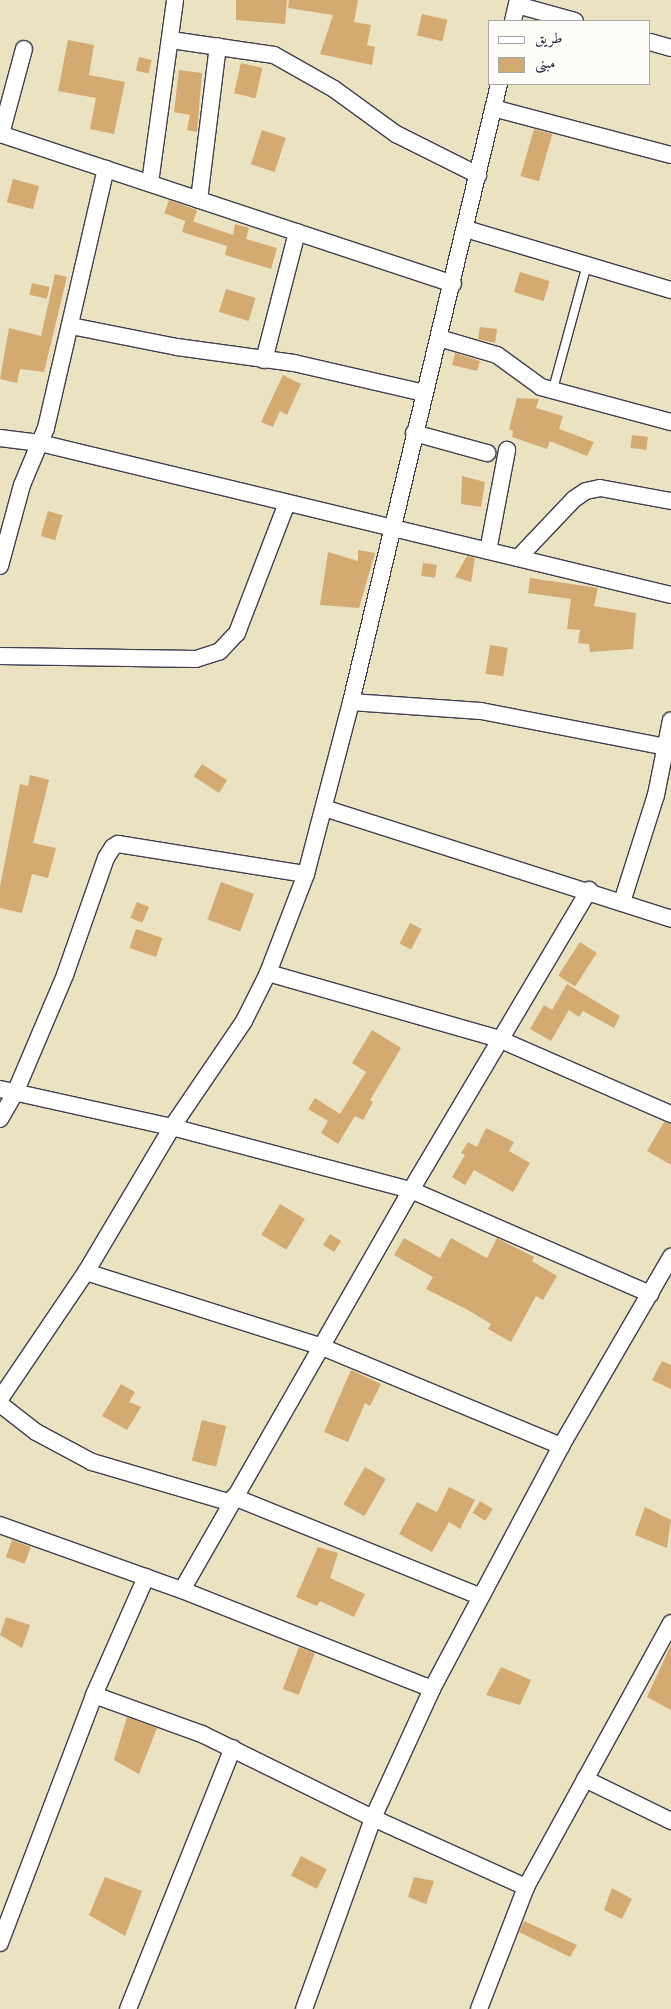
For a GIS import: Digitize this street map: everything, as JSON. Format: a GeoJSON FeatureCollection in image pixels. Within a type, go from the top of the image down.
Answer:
{"type":"FeatureCollection","features":[{"type":"Feature","properties":{"kind":"street"},"geometry":{"type":"LineString","coordinates":[[150,184],[175,0]]}},
{"type":"Feature","properties":{"kind":"street"},"geometry":{"type":"LineString","coordinates":[[513,20],[518,2],[573,20]]}},
{"type":"Feature","properties":{"kind":"street"},"geometry":{"type":"LineString","coordinates":[[171,40],[274,55],[293,64],[396,134],[478,175]]}},
{"type":"Feature","properties":{"kind":"street"},"geometry":{"type":"LineString","coordinates":[[651,42],[671,48]]}},
{"type":"Feature","properties":{"kind":"street"},"geometry":{"type":"LineString","coordinates":[[199,200],[218,46]]}},
{"type":"Feature","properties":{"kind":"street"},"geometry":{"type":"LineString","coordinates":[[24,49],[1,134],[453,284]]}},
{"type":"Feature","properties":{"kind":"street"},"geometry":{"type":"LineString","coordinates":[[0,1400],[86,1272],[172,1127],[220,1060],[268,973],[306,874],[351,702],[414,433],[453,284],[499,85]]}},
{"type":"Feature","properties":{"kind":"street"},"geometry":{"type":"LineString","coordinates":[[493,108],[671,155]]}},
{"type":"Feature","properties":{"kind":"street"},"geometry":{"type":"LineString","coordinates":[[0,566],[22,485],[40,443],[71,326],[106,169]]}},
{"type":"Feature","properties":{"kind":"street"},"geometry":{"type":"LineString","coordinates":[[466,229],[671,290]]}},
{"type":"Feature","properties":{"kind":"street"},"geometry":{"type":"LineString","coordinates":[[264,360],[297,232]]}},
{"type":"Feature","properties":{"kind":"street"},"geometry":{"type":"LineString","coordinates":[[71,326],[334,371],[424,393]]}},
{"type":"Feature","properties":{"kind":"street"},"geometry":{"type":"LineString","coordinates":[[439,338],[497,355],[533,383],[671,422]]}},
{"type":"Feature","properties":{"kind":"street"},"geometry":{"type":"LineString","coordinates":[[414,433],[487,453]]}},
{"type":"Feature","properties":{"kind":"street"},"geometry":{"type":"LineString","coordinates":[[0,438],[40,443],[671,595]]}},
{"type":"Feature","properties":{"kind":"street"},"geometry":{"type":"LineString","coordinates":[[488,551],[508,450]]}},
{"type":"Feature","properties":{"kind":"street"},"geometry":{"type":"LineString","coordinates":[[518,558],[574,499],[586,491],[607,489],[671,501]]}},
{"type":"Feature","properties":{"kind":"street"},"geometry":{"type":"LineString","coordinates":[[0,656],[196,659],[220,651],[237,633],[287,502]]}},
{"type":"Feature","properties":{"kind":"street"},"geometry":{"type":"LineString","coordinates":[[351,702],[481,711],[669,747]]}},
{"type":"Feature","properties":{"kind":"street"},"geometry":{"type":"LineString","coordinates":[[622,902],[669,747],[671,720]]}},
{"type":"Feature","properties":{"kind":"street"},"geometry":{"type":"LineString","coordinates":[[324,808],[589,890],[671,919]]}},
{"type":"Feature","properties":{"kind":"street"},"geometry":{"type":"LineString","coordinates":[[0,1119],[7,1091],[65,975],[106,858],[113,847],[118,844],[306,874]]}},
{"type":"Feature","properties":{"kind":"street"},"geometry":{"type":"LineString","coordinates":[[182,1590],[411,1190],[589,890]]}},
{"type":"Feature","properties":{"kind":"street"},"geometry":{"type":"LineString","coordinates":[[268,973],[500,1039],[671,1114]]}},
{"type":"Feature","properties":{"kind":"street"},"geometry":{"type":"LineString","coordinates":[[7,1091],[172,1127],[411,1190],[650,1294]]}},
{"type":"Feature","properties":{"kind":"street"},"geometry":{"type":"LineString","coordinates":[[304,2009],[373,1818],[432,1689],[479,1596],[561,1446],[671,1257]]}},
{"type":"Feature","properties":{"kind":"street"},"geometry":{"type":"LineString","coordinates":[[86,1272],[322,1347],[561,1446]]}},
{"type":"Feature","properties":{"kind":"street"},"geometry":{"type":"LineString","coordinates":[[0,1404],[43,1436],[92,1462],[233,1500],[479,1596]]}},
{"type":"Feature","properties":{"kind":"street"},"geometry":{"type":"LineString","coordinates":[[0,1525],[182,1590],[432,1689]]}},
{"type":"Feature","properties":{"kind":"street"},"geometry":{"type":"LineString","coordinates":[[0,1943],[94,1695],[146,1577]]}},
{"type":"Feature","properties":{"kind":"street"},"geometry":{"type":"LineString","coordinates":[[479,2009],[526,1887],[671,1623]]}},
{"type":"Feature","properties":{"kind":"street"},"geometry":{"type":"LineString","coordinates":[[94,1695],[233,1748],[373,1818],[526,1887]]}},
{"type":"Feature","properties":{"kind":"street"},"geometry":{"type":"LineString","coordinates":[[128,2009],[233,1748]]}},
{"type":"Feature","properties":{"kind":"street"},"geometry":{"type":"LineString","coordinates":[[585,1779],[671,1821]]}},
{"type":"Feature","properties":{"kind":"lane"},"geometry":{"type":"LineString","coordinates":[[553,389],[587,265]]}},
{"type":"Feature","properties":{"kind":"building"},"geometry":{"type":"Polygon","coordinates":[[[236,0],[287,0],[285,24],[236,20],[236,0]]]}},
{"type":"Feature","properties":{"kind":"building"},"geometry":{"type":"Polygon","coordinates":[[[289,0],[358,0],[354,22],[371,25],[367,45],[375,47],[372,65],[320,54],[333,15],[288,8],[289,0]]]}},
{"type":"Feature","properties":{"kind":"building"},"geometry":{"type":"Polygon","coordinates":[[[422,14],[447,20],[442,41],[417,35],[422,14]]]}},
{"type":"Feature","properties":{"kind":"building"},"geometry":{"type":"Polygon","coordinates":[[[68,40],[94,45],[89,75],[125,82],[114,134],[90,129],[96,98],[58,91],[68,40]]]}},
{"type":"Feature","properties":{"kind":"building"},"geometry":{"type":"Polygon","coordinates":[[[139,57],[152,60],[149,74],[136,71],[139,57]]]}},
{"type":"Feature","properties":{"kind":"building"},"geometry":{"type":"Polygon","coordinates":[[[241,63],[262,68],[255,98],[234,93],[241,63]]]}},
{"type":"Feature","properties":{"kind":"building"},"geometry":{"type":"Polygon","coordinates":[[[179,70],[202,73],[197,132],[187,130],[190,115],[174,112],[179,70]]]}},
{"type":"Feature","properties":{"kind":"building"},"geometry":{"type":"Polygon","coordinates":[[[534,129],[552,134],[539,181],[520,176],[534,129]]]}},
{"type":"Feature","properties":{"kind":"building"},"geometry":{"type":"Polygon","coordinates":[[[262,130],[286,138],[275,172],[251,164],[262,130]]]}},
{"type":"Feature","properties":{"kind":"building"},"geometry":{"type":"Polygon","coordinates":[[[13,179],[39,186],[33,209],[7,202],[13,179]]]}},
{"type":"Feature","properties":{"kind":"building"},"geometry":{"type":"Polygon","coordinates":[[[169,200],[197,210],[192,223],[164,213],[169,200]]]}},
{"type":"Feature","properties":{"kind":"building"},"geometry":{"type":"Polygon","coordinates":[[[186,219],[233,235],[235,224],[249,228],[246,239],[277,248],[271,269],[225,255],[227,246],[182,232],[186,219]]]}},
{"type":"Feature","properties":{"kind":"building"},"geometry":{"type":"Polygon","coordinates":[[[520,272],[550,281],[544,301],[514,292],[520,272]]]}},
{"type":"Feature","properties":{"kind":"building"},"geometry":{"type":"Polygon","coordinates":[[[55,274],[67,277],[44,372],[20,369],[17,383],[0,379],[9,328],[41,336],[55,274]]]}},
{"type":"Feature","properties":{"kind":"building"},"geometry":{"type":"Polygon","coordinates":[[[32,283],[50,287],[47,299],[29,295],[32,283]]]}},
{"type":"Feature","properties":{"kind":"building"},"geometry":{"type":"Polygon","coordinates":[[[226,289],[256,298],[249,321],[219,312],[226,289]]]}},
{"type":"Feature","properties":{"kind":"building"},"geometry":{"type":"Polygon","coordinates":[[[480,327],[497,329],[495,343],[478,339],[480,327]]]}},
{"type":"Feature","properties":{"kind":"building"},"geometry":{"type":"Polygon","coordinates":[[[455,353],[480,361],[477,371],[452,365],[455,353]]]}},
{"type":"Feature","properties":{"kind":"building"},"geometry":{"type":"Polygon","coordinates":[[[283,375],[301,384],[287,415],[280,411],[273,427],[261,422],[283,375]]]}},
{"type":"Feature","properties":{"kind":"building"},"geometry":{"type":"Polygon","coordinates":[[[517,398],[539,399],[536,408],[563,416],[559,429],[594,442],[587,456],[550,441],[547,449],[512,437],[513,431],[509,429],[517,398]]]}},
{"type":"Feature","properties":{"kind":"building"},"geometry":{"type":"Polygon","coordinates":[[[632,435],[648,437],[646,450],[630,448],[632,435]]]}},
{"type":"Feature","properties":{"kind":"building"},"geometry":{"type":"Polygon","coordinates":[[[462,476],[485,482],[481,507],[461,504],[462,476]]]}},
{"type":"Feature","properties":{"kind":"building"},"geometry":{"type":"Polygon","coordinates":[[[48,511],[62,515],[55,540],[41,536],[48,511]]]}},
{"type":"Feature","properties":{"kind":"building"},"geometry":{"type":"Polygon","coordinates":[[[358,550],[375,553],[359,608],[320,605],[328,552],[358,561],[358,550]]]}},
{"type":"Feature","properties":{"kind":"building"},"geometry":{"type":"Polygon","coordinates":[[[467,556],[475,558],[471,582],[455,577],[467,556]]]}},
{"type":"Feature","properties":{"kind":"building"},"geometry":{"type":"Polygon","coordinates":[[[423,563],[437,565],[435,578],[421,576],[423,563]]]}},
{"type":"Feature","properties":{"kind":"building"},"geometry":{"type":"Polygon","coordinates":[[[530,578],[598,588],[594,606],[636,613],[633,649],[590,652],[589,644],[578,643],[580,630],[567,629],[571,599],[528,593],[530,578]]]}},
{"type":"Feature","properties":{"kind":"building"},"geometry":{"type":"Polygon","coordinates":[[[490,645],[508,648],[503,676],[485,674],[490,645]]]}},
{"type":"Feature","properties":{"kind":"building"},"geometry":{"type":"Polygon","coordinates":[[[202,764],[227,780],[219,793],[194,777],[202,764]]]}},
{"type":"Feature","properties":{"kind":"building"},"geometry":{"type":"Polygon","coordinates":[[[30,775],[49,780],[33,843],[56,848],[48,878],[32,874],[22,913],[0,908],[0,887],[20,784],[28,786],[30,775]]]}},
{"type":"Feature","properties":{"kind":"building"},"geometry":{"type":"Polygon","coordinates":[[[221,882],[254,894],[240,932],[207,920],[221,882]]]}},
{"type":"Feature","properties":{"kind":"building"},"geometry":{"type":"Polygon","coordinates":[[[137,902],[149,907],[142,923],[130,918],[137,902]]]}},
{"type":"Feature","properties":{"kind":"building"},"geometry":{"type":"Polygon","coordinates":[[[410,923],[422,929],[411,949],[400,943],[410,923]]]}},
{"type":"Feature","properties":{"kind":"building"},"geometry":{"type":"Polygon","coordinates":[[[136,929],[162,938],[156,957],[129,948],[136,929]]]}},
{"type":"Feature","properties":{"kind":"building"},"geometry":{"type":"Polygon","coordinates":[[[580,942],[597,953],[575,986],[558,976],[580,942]]]}},
{"type":"Feature","properties":{"kind":"building"},"geometry":{"type":"Polygon","coordinates":[[[567,984],[620,1016],[614,1028],[583,1011],[579,1017],[569,1010],[551,1041],[530,1029],[544,1005],[552,1010],[567,984]]]}},
{"type":"Feature","properties":{"kind":"building"},"geometry":{"type":"Polygon","coordinates":[[[372,1030],[401,1048],[370,1100],[373,1102],[363,1120],[355,1116],[338,1144],[321,1133],[328,1121],[308,1109],[315,1098],[340,1114],[366,1072],[352,1063],[372,1030]]]}},
{"type":"Feature","properties":{"kind":"building"},"geometry":{"type":"Polygon","coordinates":[[[664,1122],[671,1124],[671,1165],[647,1151],[664,1122]]]}},
{"type":"Feature","properties":{"kind":"building"},"geometry":{"type":"Polygon","coordinates":[[[486,1128],[514,1142],[509,1151],[530,1163],[513,1192],[474,1170],[465,1185],[452,1177],[465,1155],[461,1153],[468,1142],[477,1147],[486,1128]]]}},
{"type":"Feature","properties":{"kind":"building"},"geometry":{"type":"Polygon","coordinates":[[[280,1204],[305,1219],[286,1250],[261,1235],[280,1204]]]}},
{"type":"Feature","properties":{"kind":"building"},"geometry":{"type":"Polygon","coordinates":[[[330,1234],[341,1241],[334,1252],[323,1245],[330,1234]]]}},
{"type":"Feature","properties":{"kind":"building"},"geometry":{"type":"Polygon","coordinates":[[[404,1238],[440,1258],[451,1238],[487,1258],[497,1238],[534,1257],[532,1261],[557,1276],[543,1300],[536,1296],[511,1342],[488,1329],[491,1324],[426,1289],[433,1277],[394,1255],[404,1238]]]}},
{"type":"Feature","properties":{"kind":"building"},"geometry":{"type":"Polygon","coordinates":[[[662,1361],[671,1365],[671,1389],[652,1380],[662,1361]]]}},
{"type":"Feature","properties":{"kind":"building"},"geometry":{"type":"Polygon","coordinates":[[[351,1370],[381,1384],[370,1406],[365,1403],[348,1442],[324,1432],[351,1370]]]}},
{"type":"Feature","properties":{"kind":"building"},"geometry":{"type":"Polygon","coordinates":[[[121,1384],[135,1392],[129,1402],[141,1407],[127,1430],[102,1416],[121,1384]]]}},
{"type":"Feature","properties":{"kind":"building"},"geometry":{"type":"Polygon","coordinates":[[[202,1420],[226,1426],[216,1467],[192,1461],[202,1420]]]}},
{"type":"Feature","properties":{"kind":"building"},"geometry":{"type":"Polygon","coordinates":[[[365,1467],[386,1479],[364,1516],[344,1504],[365,1467]]]}},
{"type":"Feature","properties":{"kind":"building"},"geometry":{"type":"Polygon","coordinates":[[[449,1487],[475,1500],[460,1529],[449,1522],[432,1552],[399,1534],[417,1502],[437,1512],[449,1487]]]}},
{"type":"Feature","properties":{"kind":"building"},"geometry":{"type":"Polygon","coordinates":[[[480,1501],[493,1509],[485,1521],[473,1513],[480,1501]]]}},
{"type":"Feature","properties":{"kind":"building"},"geometry":{"type":"Polygon","coordinates":[[[645,1507],[671,1520],[667,1548],[635,1535],[645,1507]]]}},
{"type":"Feature","properties":{"kind":"building"},"geometry":{"type":"Polygon","coordinates":[[[12,1540],[31,1547],[25,1564],[6,1557],[12,1540]]]}},
{"type":"Feature","properties":{"kind":"building"},"geometry":{"type":"Polygon","coordinates":[[[318,1547],[338,1553],[330,1578],[365,1594],[354,1617],[320,1601],[317,1606],[296,1597],[318,1547]]]}},
{"type":"Feature","properties":{"kind":"building"},"geometry":{"type":"Polygon","coordinates":[[[6,1617],[30,1625],[22,1648],[0,1635],[6,1617]]]}},
{"type":"Feature","properties":{"kind":"building"},"geometry":{"type":"Polygon","coordinates":[[[671,1645],[671,1710],[647,1697],[671,1645]]]}},
{"type":"Feature","properties":{"kind":"building"},"geometry":{"type":"Polygon","coordinates":[[[299,1647],[315,1653],[299,1695],[283,1689],[299,1647]]]}},
{"type":"Feature","properties":{"kind":"building"},"geometry":{"type":"Polygon","coordinates":[[[501,1667],[531,1680],[520,1705],[486,1695],[501,1667]]]}},
{"type":"Feature","properties":{"kind":"building"},"geometry":{"type":"Polygon","coordinates":[[[127,1717],[157,1728],[139,1774],[114,1760],[127,1717]]]}},
{"type":"Feature","properties":{"kind":"building"},"geometry":{"type":"Polygon","coordinates":[[[301,1856],[327,1869],[317,1889],[291,1876],[301,1856]]]}},
{"type":"Feature","properties":{"kind":"building"},"geometry":{"type":"Polygon","coordinates":[[[105,1877],[142,1891],[125,1936],[89,1915],[105,1877]]]}},
{"type":"Feature","properties":{"kind":"building"},"geometry":{"type":"Polygon","coordinates":[[[414,1877],[434,1881],[426,1904],[408,1897],[414,1877]]]}},
{"type":"Feature","properties":{"kind":"building"},"geometry":{"type":"Polygon","coordinates":[[[612,1888],[632,1899],[622,1919],[604,1910],[612,1888]]]}},
{"type":"Feature","properties":{"kind":"building"},"geometry":{"type":"Polygon","coordinates":[[[524,1921],[577,1945],[570,1957],[519,1932],[524,1921]]]}}]}
